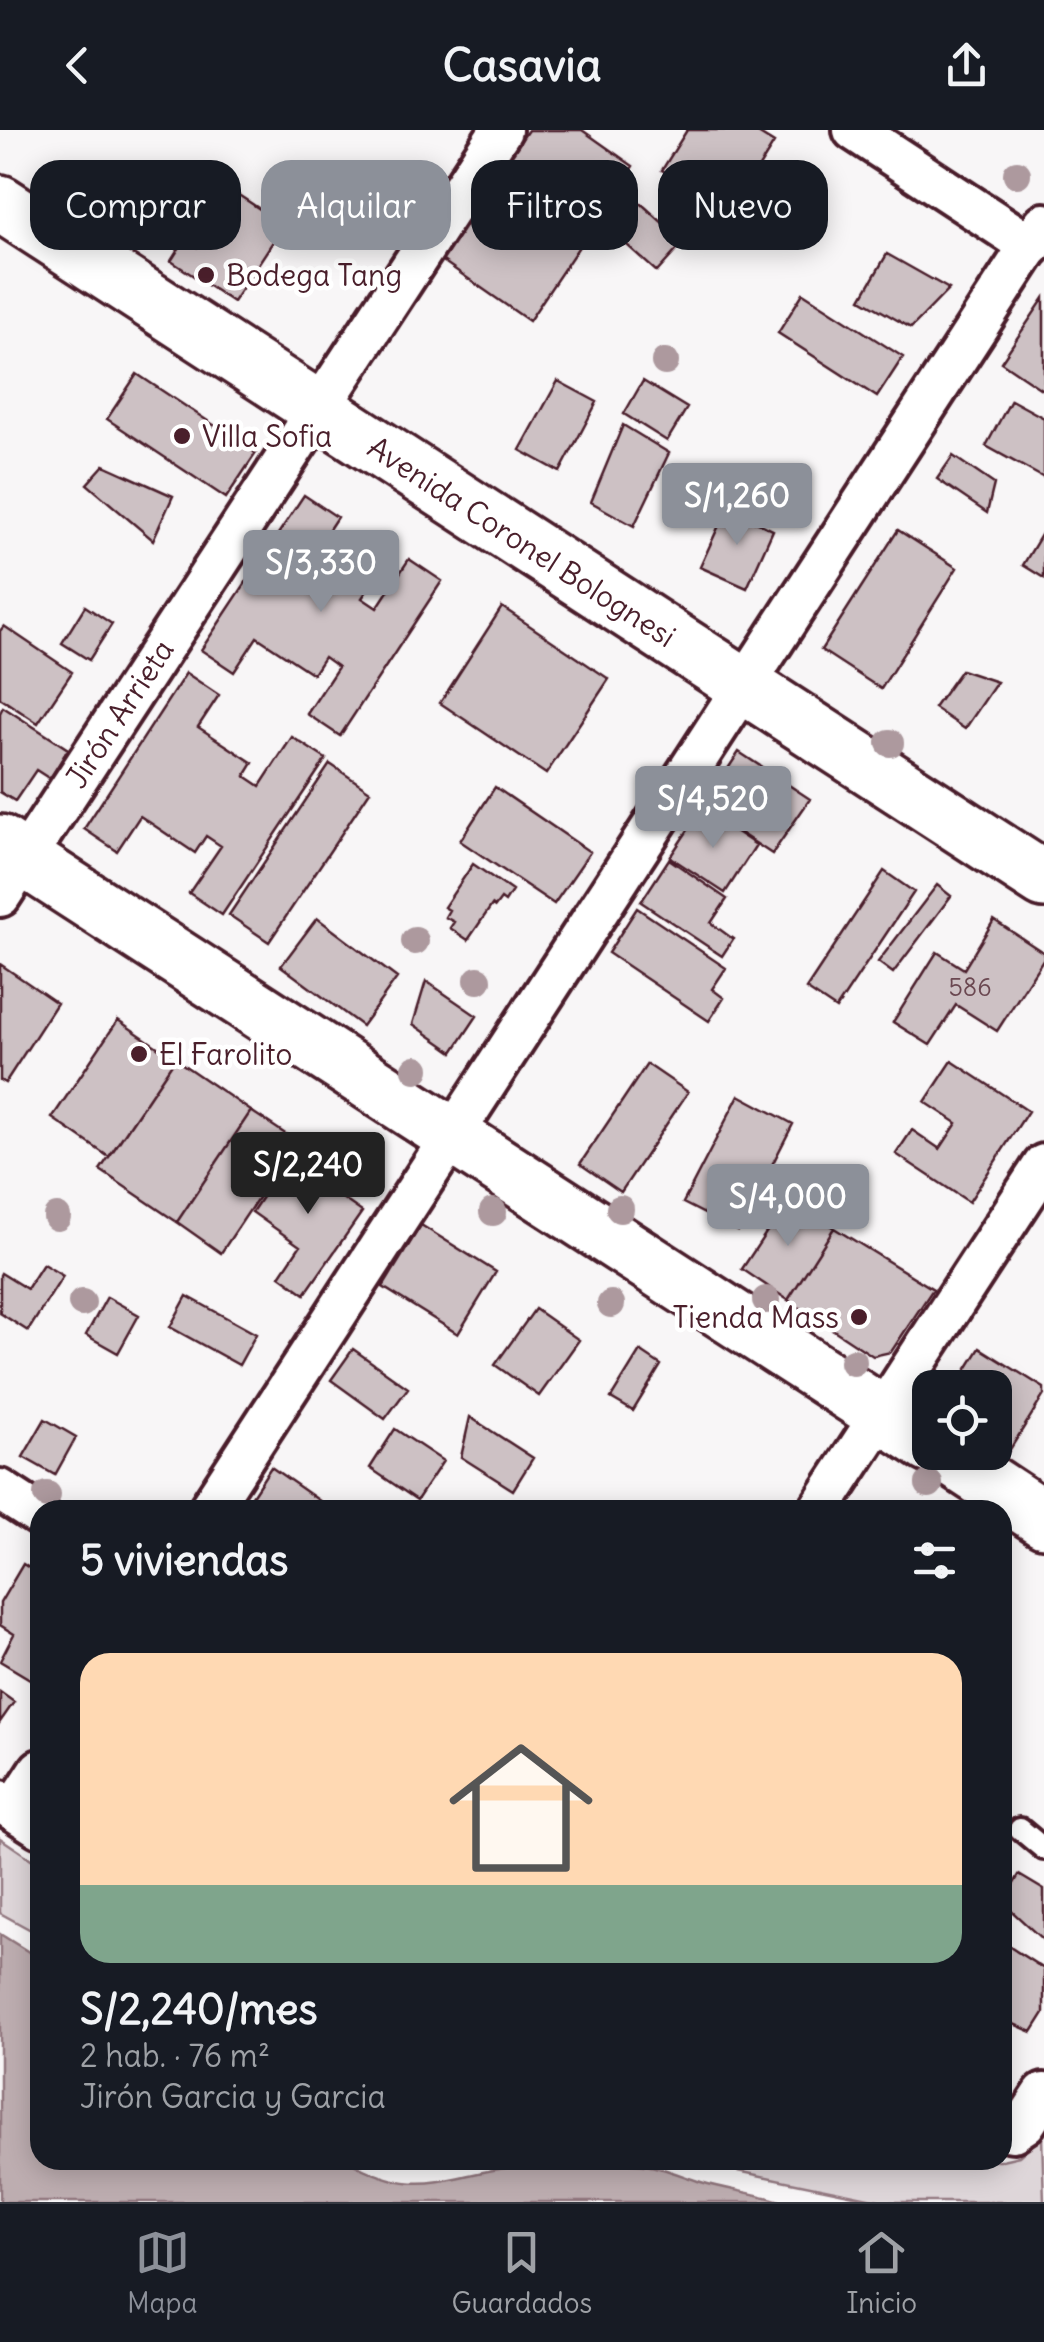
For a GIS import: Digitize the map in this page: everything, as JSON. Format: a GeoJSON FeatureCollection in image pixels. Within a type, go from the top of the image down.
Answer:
{"type":"FeatureCollection","features":[{"type":"Feature","properties":{"kind":"main road","name":"Avenida Coronel Bolognesi"},"geometry":{"type":"LineString","coordinates":[[0,203],[1044,880]]}},
{"type":"Feature","properties":{"kind":"main road"},"geometry":{"type":"LineString","coordinates":[[8,866],[452,1136],[912,1433]]}},
{"type":"Feature","properties":{"kind":"main road"},"geometry":{"type":"LineString","coordinates":[[969,1470],[1044,1519]]}},
{"type":"Feature","properties":{"kind":"street","name":"Jirón Arrieta"},"geometry":{"type":"LineString","coordinates":[[8,866],[318,409],[501,130]]}},
{"type":"Feature","properties":{"kind":"street"},"geometry":{"type":"LineString","coordinates":[[215,1500],[1037,235],[854,130]]}},
{"type":"Feature","properties":{"kind":"street"},"geometry":{"type":"LineString","coordinates":[[826,1500],[1044,1164]]}},
{"type":"Feature","properties":{"kind":"street"},"geometry":{"type":"LineString","coordinates":[[0,1490],[30,1510]]}},
{"type":"Feature","properties":{"kind":"street"},"geometry":{"type":"LineString","coordinates":[[18,1813],[30,1790]]}},
{"type":"Feature","properties":{"kind":"street"},"geometry":{"type":"LineString","coordinates":[[1012,2128],[1025,2123],[1044,2094]]}},
{"type":"Feature","properties":{"kind":"lane"},"geometry":{"type":"LineString","coordinates":[[1020,1829],[1044,1849]]}},
{"type":"Feature","properties":{"kind":"shaded area"},"geometry":{"type":"Polygon","coordinates":[[[0,1838],[30,1858],[30,1930],[0,1913],[0,1838]]]}},
{"type":"Feature","properties":{"kind":"shaded area"},"geometry":{"type":"Polygon","coordinates":[[[0,1934],[30,1953],[30,2170],[366,2170],[413,2183],[493,2170],[666,2170],[783,2202],[0,2202],[0,1934]]]}},
{"type":"Feature","properties":{"kind":"shaded area"},"geometry":{"type":"Polygon","coordinates":[[[1042,2135],[1044,2202],[888,2202],[733,2170],[1012,2170],[1012,2158],[1042,2135]]]}},
{"type":"Feature","properties":{"kind":"building"},"geometry":{"type":"Polygon","coordinates":[[[528,130],[582,130],[624,160],[508,160],[528,130]]]}},
{"type":"Feature","properties":{"kind":"building"},"geometry":{"type":"Polygon","coordinates":[[[687,130],[753,130],[774,143],[763,160],[668,160],[687,130]]]}},
{"type":"Feature","properties":{"kind":"building"},"geometry":{"type":"Polygon","coordinates":[[[241,197],[261,210],[261,250],[267,250],[233,302],[171,261],[178,250],[241,250],[241,197]]]}},
{"type":"Feature","properties":{"kind":"building"},"geometry":{"type":"Polygon","coordinates":[[[638,201],[658,219],[658,250],[677,250],[657,272],[632,250],[638,250],[638,201]]]}},
{"type":"Feature","properties":{"kind":"building"},"geometry":{"type":"Polygon","coordinates":[[[471,214],[471,250],[577,250],[529,321],[440,259],[446,250],[451,250],[451,243],[471,214]]]}},
{"type":"Feature","properties":{"kind":"building"},"geometry":{"type":"Polygon","coordinates":[[[887,254],[949,289],[911,328],[861,299],[887,254]]]}},
{"type":"Feature","properties":{"kind":"building"},"geometry":{"type":"Polygon","coordinates":[[[803,293],[903,357],[877,397],[778,333],[803,293]]]}},
{"type":"Feature","properties":{"kind":"building"},"geometry":{"type":"Polygon","coordinates":[[[1044,298],[1044,391],[1001,362],[1044,298]]]}},
{"type":"Feature","properties":{"kind":"building","name":"Villa Sofia"},"geometry":{"type":"Polygon","coordinates":[[[137,374],[256,453],[226,498],[107,419],[137,374]]]}},
{"type":"Feature","properties":{"kind":"building"},"geometry":{"type":"Polygon","coordinates":[[[558,381],[597,402],[560,472],[520,450],[558,381]]]}},
{"type":"Feature","properties":{"kind":"building"},"geometry":{"type":"Polygon","coordinates":[[[643,381],[687,408],[667,441],[624,414],[643,381]]]}},
{"type":"Feature","properties":{"kind":"building"},"geometry":{"type":"Polygon","coordinates":[[[1011,400],[1044,418],[1044,478],[986,446],[1011,400]]]}},
{"type":"Feature","properties":{"kind":"building"},"geometry":{"type":"Polygon","coordinates":[[[623,425],[669,453],[634,526],[591,502],[623,425]]]}},
{"type":"Feature","properties":{"kind":"building"},"geometry":{"type":"Polygon","coordinates":[[[953,456],[994,484],[987,513],[937,479],[953,456]]]}},
{"type":"Feature","properties":{"kind":"building"},"geometry":{"type":"Polygon","coordinates":[[[104,465],[173,496],[153,540],[87,484],[104,465]]]}},
{"type":"Feature","properties":{"kind":"building"},"geometry":{"type":"Polygon","coordinates":[[[304,495],[337,517],[316,549],[371,585],[362,598],[377,608],[409,559],[442,581],[340,736],[307,714],[338,667],[324,657],[313,674],[257,637],[234,672],[201,650],[304,495]]]}},
{"type":"Feature","properties":{"kind":"building"},"geometry":{"type":"Polygon","coordinates":[[[727,508],[773,530],[747,588],[700,567],[727,508]]]}},
{"type":"Feature","properties":{"kind":"building"},"geometry":{"type":"Polygon","coordinates":[[[898,530],[957,568],[881,689],[821,650],[898,530]]]}},
{"type":"Feature","properties":{"kind":"building"},"geometry":{"type":"Polygon","coordinates":[[[1044,530],[1044,578],[1023,565],[1044,530]]]}},
{"type":"Feature","properties":{"kind":"building"},"geometry":{"type":"Polygon","coordinates":[[[85,606],[112,624],[89,660],[62,643],[85,606]]]}},
{"type":"Feature","properties":{"kind":"building"},"geometry":{"type":"Polygon","coordinates":[[[502,607],[609,679],[546,774],[440,703],[502,607]]]}},
{"type":"Feature","properties":{"kind":"building"},"geometry":{"type":"Polygon","coordinates":[[[4,626],[72,672],[38,723],[0,698],[0,631],[4,626]]]}},
{"type":"Feature","properties":{"kind":"building"},"geometry":{"type":"Polygon","coordinates":[[[961,670],[997,682],[965,729],[934,708],[961,670]]]}},
{"type":"Feature","properties":{"kind":"building"},"geometry":{"type":"Polygon","coordinates":[[[186,673],[219,695],[198,727],[253,763],[245,776],[260,786],[292,737],[326,759],[222,915],[189,893],[221,846],[206,836],[195,853],[140,816],[117,851],[84,829],[186,673]]]}},
{"type":"Feature","properties":{"kind":"building"},"geometry":{"type":"Polygon","coordinates":[[[3,707],[68,749],[50,779],[36,770],[15,801],[0,792],[3,707]]]}},
{"type":"Feature","properties":{"kind":"building"},"geometry":{"type":"Polygon","coordinates":[[[739,752],[810,799],[772,854],[702,808],[739,752]]]}},
{"type":"Feature","properties":{"kind":"building"},"geometry":{"type":"Polygon","coordinates":[[[330,764],[370,791],[269,942],[229,915],[330,764]]]}},
{"type":"Feature","properties":{"kind":"building"},"geometry":{"type":"Polygon","coordinates":[[[495,787],[590,852],[554,904],[460,841],[495,787]]]}},
{"type":"Feature","properties":{"kind":"building"},"geometry":{"type":"Polygon","coordinates":[[[702,809],[756,845],[725,893],[670,857],[702,809]]]}},
{"type":"Feature","properties":{"kind":"building"},"geometry":{"type":"Polygon","coordinates":[[[669,859],[727,899],[711,923],[733,939],[722,956],[641,902],[669,859]]]}},
{"type":"Feature","properties":{"kind":"building"},"geometry":{"type":"Polygon","coordinates":[[[473,864],[512,891],[505,902],[501,899],[495,907],[492,905],[468,940],[450,928],[454,922],[445,917],[449,910],[444,907],[473,864]]]}},
{"type":"Feature","properties":{"kind":"building"},"geometry":{"type":"Polygon","coordinates":[[[884,871],[914,892],[836,1009],[806,989],[884,871]]]}},
{"type":"Feature","properties":{"kind":"building"},"geometry":{"type":"Polygon","coordinates":[[[937,885],[951,896],[893,973],[878,962],[937,885]]]}},
{"type":"Feature","properties":{"kind":"building"},"geometry":{"type":"Polygon","coordinates":[[[637,908],[726,968],[712,989],[724,998],[709,1021],[608,953],[637,908]]]}},
{"type":"Feature","properties":{"kind":"building"},"geometry":{"type":"Polygon","coordinates":[[[317,918],[397,978],[362,1026],[281,966],[317,918]]]}},
{"type":"Feature","properties":{"kind":"building"},"geometry":{"type":"Polygon","coordinates":[[[994,920],[1044,953],[997,1031],[956,1005],[930,1045],[893,1022],[937,952],[964,969],[994,920]]]}},
{"type":"Feature","properties":{"kind":"building"},"geometry":{"type":"Polygon","coordinates":[[[0,964],[57,1003],[5,1083],[0,1080],[0,964]]]}},
{"type":"Feature","properties":{"kind":"building"},"geometry":{"type":"Polygon","coordinates":[[[426,981],[477,1016],[453,1052],[413,1024],[426,981]]]}},
{"type":"Feature","properties":{"kind":"building"},"geometry":{"type":"Polygon","coordinates":[[[118,1020],[175,1059],[109,1157],[52,1118],[118,1020]]]}},
{"type":"Feature","properties":{"kind":"building"},"geometry":{"type":"Polygon","coordinates":[[[175,1059],[251,1111],[177,1222],[100,1170],[175,1059]]]}},
{"type":"Feature","properties":{"kind":"building"},"geometry":{"type":"Polygon","coordinates":[[[952,1061],[1028,1111],[969,1202],[896,1154],[912,1130],[940,1149],[957,1123],[925,1102],[952,1061]]]}},
{"type":"Feature","properties":{"kind":"building"},"geometry":{"type":"Polygon","coordinates":[[[647,1064],[688,1092],[621,1192],[580,1164],[647,1064]]]}},
{"type":"Feature","properties":{"kind":"building"},"geometry":{"type":"Polygon","coordinates":[[[739,1095],[793,1124],[738,1231],[683,1203],[739,1095]]]}},
{"type":"Feature","properties":{"kind":"building"},"geometry":{"type":"Polygon","coordinates":[[[251,1111],[296,1141],[221,1253],[177,1222],[251,1111]]]}},
{"type":"Feature","properties":{"kind":"building"},"geometry":{"type":"Polygon","coordinates":[[[313,1154],[343,1175],[332,1191],[362,1212],[305,1294],[280,1276],[300,1246],[252,1212],[285,1163],[299,1173],[313,1154]]]}},
{"type":"Feature","properties":{"kind":"building"},"geometry":{"type":"Polygon","coordinates":[[[789,1198],[834,1228],[788,1300],[742,1269],[789,1198]]]}},
{"type":"Feature","properties":{"kind":"building"},"geometry":{"type":"Polygon","coordinates":[[[421,1225],[496,1272],[458,1334],[383,1287],[421,1225]]]}},
{"type":"Feature","properties":{"kind":"building"},"geometry":{"type":"Polygon","coordinates":[[[834,1228],[933,1289],[891,1352],[873,1356],[788,1300],[834,1228]]]}},
{"type":"Feature","properties":{"kind":"building"},"geometry":{"type":"Polygon","coordinates":[[[43,1264],[63,1276],[28,1331],[0,1313],[0,1275],[27,1289],[43,1264]]]}},
{"type":"Feature","properties":{"kind":"building"},"geometry":{"type":"Polygon","coordinates":[[[187,1296],[256,1334],[239,1365],[170,1327],[187,1296]]]}},
{"type":"Feature","properties":{"kind":"building"},"geometry":{"type":"Polygon","coordinates":[[[107,1297],[139,1315],[118,1353],[86,1335],[107,1297]]]}},
{"type":"Feature","properties":{"kind":"building"},"geometry":{"type":"Polygon","coordinates":[[[535,1309],[579,1340],[539,1396],[495,1365],[535,1309]]]}},
{"type":"Feature","properties":{"kind":"building"},"geometry":{"type":"Polygon","coordinates":[[[980,1348],[1044,1388],[1044,1395],[1012,1446],[1012,1370],[966,1370],[980,1348]]]}},
{"type":"Feature","properties":{"kind":"building"},"geometry":{"type":"Polygon","coordinates":[[[353,1349],[408,1388],[385,1419],[331,1380],[353,1349]]]}},
{"type":"Feature","properties":{"kind":"building"},"geometry":{"type":"Polygon","coordinates":[[[640,1351],[661,1365],[633,1411],[611,1398],[640,1351]]]}},
{"type":"Feature","properties":{"kind":"building"},"geometry":{"type":"Polygon","coordinates":[[[470,1417],[533,1458],[513,1490],[461,1457],[470,1417]]]}},
{"type":"Feature","properties":{"kind":"building"},"geometry":{"type":"Polygon","coordinates":[[[45,1419],[76,1437],[55,1475],[23,1457],[45,1419]]]}},
{"type":"Feature","properties":{"kind":"building"},"geometry":{"type":"Polygon","coordinates":[[[395,1429],[443,1461],[417,1500],[370,1468],[395,1429]]]}},
{"type":"Feature","properties":{"kind":"building"},"geometry":{"type":"Polygon","coordinates":[[[271,1467],[318,1500],[258,1500],[252,1496],[271,1467]]]}},
{"type":"Feature","properties":{"kind":"building"},"geometry":{"type":"Polygon","coordinates":[[[23,1564],[30,1569],[30,1679],[0,1661],[14,1634],[0,1625],[0,1603],[23,1564]]]}},
{"type":"Feature","properties":{"kind":"building"},"geometry":{"type":"Polygon","coordinates":[[[0,1692],[14,1702],[0,1722],[0,1692]]]}},
{"type":"Feature","properties":{"kind":"building"},"geometry":{"type":"Polygon","coordinates":[[[1019,1875],[1044,1890],[1044,1941],[1012,1911],[1012,1887],[1019,1875]]]}},
{"type":"Feature","properties":{"kind":"building"},"geometry":{"type":"Polygon","coordinates":[[[1012,1948],[1044,1969],[1044,2013],[1032,2032],[1012,2023],[1012,1948]]]}},
{"type":"Feature","properties":{"kind":"place","name":"Bodega Tang"},"geometry":{"type":"Point","coordinates":[206,275]}},
{"type":"Feature","properties":{"kind":"place","name":"Villa Sofia"},"geometry":{"type":"Point","coordinates":[182,436]}},
{"type":"Feature","properties":{"kind":"place","name":"El Farolito"},"geometry":{"type":"Point","coordinates":[139,1054]}},
{"type":"Feature","properties":{"kind":"place","name":"Tienda Mass"},"geometry":{"type":"Point","coordinates":[859,1317]}}]}
